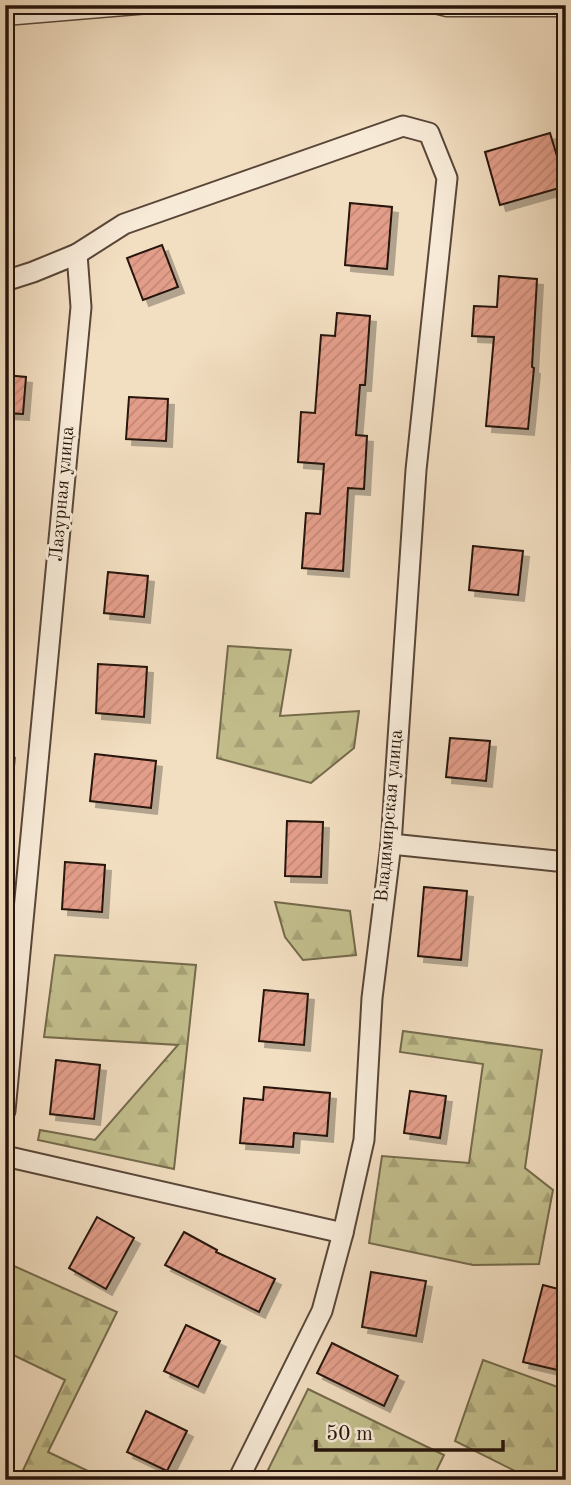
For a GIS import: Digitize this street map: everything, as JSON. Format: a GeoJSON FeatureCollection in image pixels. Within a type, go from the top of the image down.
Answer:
{"type":"FeatureCollection","features":[{"type":"Feature","properties":{"kind":"street","name":"Владимирская улица"},"geometry":{"type":"LineString","coordinates":[[78,254],[124,224],[403,126],[429,133],[447,178],[415,470],[390,844],[372,998],[364,1140],[322,1311],[238,1480]]}},
{"type":"Feature","properties":{"kind":"street"},"geometry":{"type":"LineString","coordinates":[[5,281],[78,254]]}},
{"type":"Feature","properties":{"kind":"street","name":"Лазурная улица"},"geometry":{"type":"LineString","coordinates":[[5,1111],[81,307],[78,254]]}},
{"type":"Feature","properties":{"kind":"street"},"geometry":{"type":"LineString","coordinates":[[390,844],[566,862]]}},
{"type":"Feature","properties":{"kind":"street"},"geometry":{"type":"LineString","coordinates":[[5,1156],[343,1233]]}},
{"type":"Feature","properties":{"kind":"lane"},"geometry":{"type":"LineString","coordinates":[[5,20],[185,5]]}},
{"type":"Feature","properties":{"kind":"lane"},"geometry":{"type":"LineString","coordinates":[[422,5],[446,10],[566,11]]}},
{"type":"Feature","properties":{"kind":"green space"},"geometry":{"type":"Polygon","coordinates":[[[228,646],[291,650],[280,716],[359,711],[354,748],[311,783],[217,758],[228,646]]]}},
{"type":"Feature","properties":{"kind":"green space"},"geometry":{"type":"Polygon","coordinates":[[[5,757],[15,758],[7,825],[5,825],[5,757]]]}},
{"type":"Feature","properties":{"kind":"green space"},"geometry":{"type":"Polygon","coordinates":[[[275,902],[350,911],[356,955],[303,960],[285,937],[275,902]]]}},
{"type":"Feature","properties":{"kind":"green space"},"geometry":{"type":"Polygon","coordinates":[[[55,955],[196,965],[174,1169],[38,1140],[40,1130],[95,1140],[178,1045],[44,1037],[55,955]]]}},
{"type":"Feature","properties":{"kind":"green space"},"geometry":{"type":"Polygon","coordinates":[[[403,1031],[542,1050],[525,1168],[553,1190],[539,1264],[473,1265],[369,1243],[382,1156],[469,1163],[483,1064],[400,1052],[403,1031]]]}},
{"type":"Feature","properties":{"kind":"green space"},"geometry":{"type":"Polygon","coordinates":[[[5,1262],[117,1312],[48,1452],[107,1480],[5,1480],[5,1473],[19,1479],[65,1380],[5,1351],[5,1262]]]}},
{"type":"Feature","properties":{"kind":"green space"},"geometry":{"type":"Polygon","coordinates":[[[483,1360],[566,1390],[566,1480],[533,1480],[455,1441],[483,1360]]]}},
{"type":"Feature","properties":{"kind":"green space"},"geometry":{"type":"Polygon","coordinates":[[[308,1389],[444,1455],[432,1480],[263,1480],[308,1389]]]}},
{"type":"Feature","properties":{"kind":"building"},"geometry":{"type":"Polygon","coordinates":[[[550,133],[566,186],[500,205],[485,152],[550,133]]]}},
{"type":"Feature","properties":{"kind":"building"},"geometry":{"type":"Polygon","coordinates":[[[350,203],[392,207],[387,269],[345,265],[350,203]]]}},
{"type":"Feature","properties":{"kind":"building"},"geometry":{"type":"Polygon","coordinates":[[[162,245],[178,287],[143,300],[127,258],[162,245]]]}},
{"type":"Feature","properties":{"kind":"building"},"geometry":{"type":"Polygon","coordinates":[[[499,276],[537,279],[534,368],[528,429],[486,426],[494,337],[472,336],[474,306],[497,307],[499,276]]]}},
{"type":"Feature","properties":{"kind":"building"},"geometry":{"type":"Polygon","coordinates":[[[337,313],[370,316],[365,385],[360,385],[356,435],[367,436],[364,489],[348,488],[343,571],[302,568],[306,513],[320,514],[324,464],[298,462],[301,412],[315,413],[321,335],[335,336],[337,313]]]}},
{"type":"Feature","properties":{"kind":"building"},"geometry":{"type":"Polygon","coordinates":[[[5,375],[26,377],[23,414],[5,413],[5,375]]]}},
{"type":"Feature","properties":{"kind":"building"},"geometry":{"type":"Polygon","coordinates":[[[129,397],[168,399],[166,441],[126,439],[129,397]]]}},
{"type":"Feature","properties":{"kind":"building"},"geometry":{"type":"Polygon","coordinates":[[[473,546],[523,551],[518,595],[469,590],[473,546]]]}},
{"type":"Feature","properties":{"kind":"building"},"geometry":{"type":"Polygon","coordinates":[[[108,572],[148,576],[144,617],[104,613],[108,572]]]}},
{"type":"Feature","properties":{"kind":"building"},"geometry":{"type":"Polygon","coordinates":[[[98,664],[147,667],[144,717],[96,713],[98,664]]]}},
{"type":"Feature","properties":{"kind":"building"},"geometry":{"type":"Polygon","coordinates":[[[450,738],[490,741],[486,781],[446,777],[450,738]]]}},
{"type":"Feature","properties":{"kind":"building"},"geometry":{"type":"Polygon","coordinates":[[[95,754],[156,761],[151,808],[90,801],[95,754]]]}},
{"type":"Feature","properties":{"kind":"building"},"geometry":{"type":"Polygon","coordinates":[[[287,821],[323,822],[321,877],[285,876],[287,821]]]}},
{"type":"Feature","properties":{"kind":"building"},"geometry":{"type":"Polygon","coordinates":[[[65,862],[105,865],[102,912],[62,909],[65,862]]]}},
{"type":"Feature","properties":{"kind":"building"},"geometry":{"type":"Polygon","coordinates":[[[424,887],[467,891],[461,960],[418,956],[424,887]]]}},
{"type":"Feature","properties":{"kind":"building"},"geometry":{"type":"Polygon","coordinates":[[[264,990],[308,994],[304,1045],[259,1041],[264,990]]]}},
{"type":"Feature","properties":{"kind":"building"},"geometry":{"type":"Polygon","coordinates":[[[56,1060],[100,1065],[94,1119],[50,1114],[56,1060]]]}},
{"type":"Feature","properties":{"kind":"building"},"geometry":{"type":"Polygon","coordinates":[[[264,1087],[330,1093],[327,1136],[294,1133],[293,1147],[240,1143],[244,1098],[263,1100],[264,1087]]]}},
{"type":"Feature","properties":{"kind":"building"},"geometry":{"type":"Polygon","coordinates":[[[410,1091],[446,1096],[440,1138],[404,1133],[410,1091]]]}},
{"type":"Feature","properties":{"kind":"building"},"geometry":{"type":"Polygon","coordinates":[[[97,1217],[134,1238],[106,1289],[69,1268],[97,1217]]]}},
{"type":"Feature","properties":{"kind":"building"},"geometry":{"type":"Polygon","coordinates":[[[184,1232],[217,1250],[216,1252],[275,1279],[259,1312],[165,1265],[184,1232]]]}},
{"type":"Feature","properties":{"kind":"building"},"geometry":{"type":"Polygon","coordinates":[[[371,1272],[426,1281],[416,1336],[362,1327],[371,1272]]]}},
{"type":"Feature","properties":{"kind":"building"},"geometry":{"type":"Polygon","coordinates":[[[543,1285],[566,1291],[566,1372],[523,1362],[543,1285]]]}},
{"type":"Feature","properties":{"kind":"building"},"geometry":{"type":"Polygon","coordinates":[[[186,1325],[220,1341],[198,1387],[164,1371],[186,1325]]]}},
{"type":"Feature","properties":{"kind":"building"},"geometry":{"type":"Polygon","coordinates":[[[332,1343],[398,1376],[384,1406],[317,1373],[332,1343]]]}},
{"type":"Feature","properties":{"kind":"building"},"geometry":{"type":"Polygon","coordinates":[[[146,1411],[187,1431],[167,1471],[127,1452],[146,1411]]]}}]}
